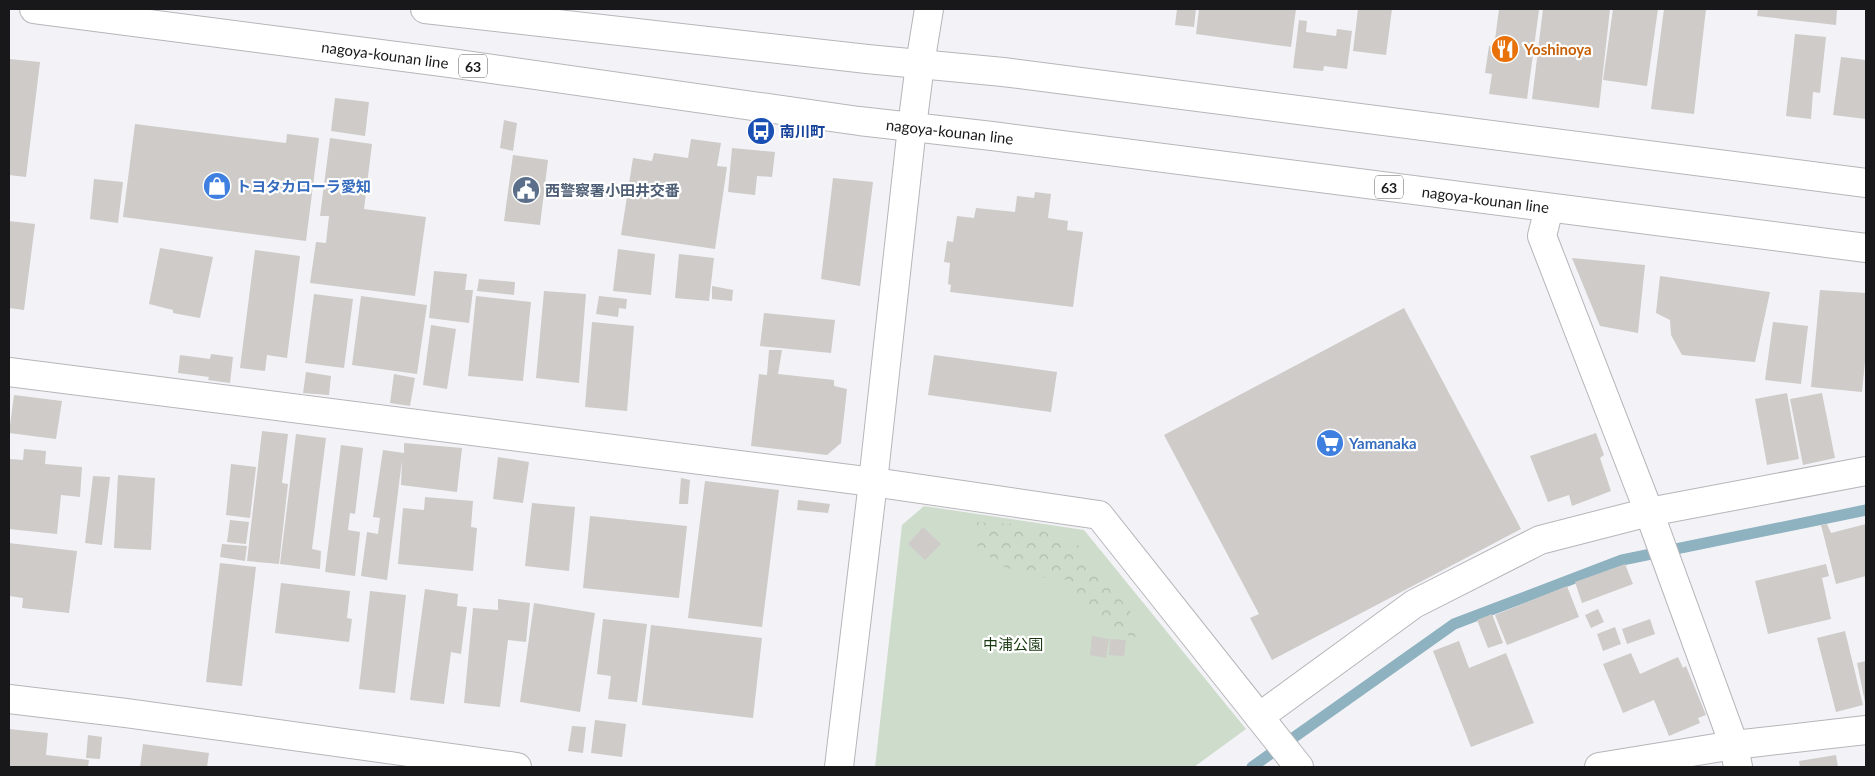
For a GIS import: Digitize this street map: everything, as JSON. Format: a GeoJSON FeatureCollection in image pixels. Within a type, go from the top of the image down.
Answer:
{"type":"FeatureCollection","features":[{"type":"Feature","properties":{"kind":"street","name":"nagoya-kounan line"},"geometry":{"type":"LineString","coordinates":[[34,9],[450,62],[912,127],[1866,248]]}},
{"type":"Feature","properties":{"kind":"street"},"geometry":{"type":"LineString","coordinates":[[425,9],[1003,72],[1866,183]]}},
{"type":"Feature","properties":{"kind":"street"},"geometry":{"type":"LineString","coordinates":[[839,767],[912,127],[929,9]]}},
{"type":"Feature","properties":{"kind":"street"},"geometry":{"type":"LineString","coordinates":[[1550,208],[1542,236],[1649,512],[1736,756]]}},
{"type":"Feature","properties":{"kind":"street"},"geometry":{"type":"LineString","coordinates":[[9,372],[298,407],[873,482],[1099,515],[1298,767]]}},
{"type":"Feature","properties":{"kind":"street"},"geometry":{"type":"LineString","coordinates":[[1265,723],[1414,604],[1540,540],[1649,512],[1866,471]]}},
{"type":"Feature","properties":{"kind":"street"},"geometry":{"type":"LineString","coordinates":[[9,699],[126,713],[517,767]]}},
{"type":"Feature","properties":{"kind":"street"},"geometry":{"type":"LineString","coordinates":[[1599,767],[1736,756],[1866,730]]}},
{"type":"Feature","properties":{"kind":"green space","name":"中浦公園"},"geometry":{"type":"Polygon","coordinates":[[[924,506],[1084,530],[1246,729],[1194,767],[875,767],[902,525],[924,506]]]}},
{"type":"Feature","properties":{"kind":"green space"},"geometry":{"type":"Polygon","coordinates":[[[971,522],[1014,524],[1074,540],[1137,620],[1143,639],[1104,629],[1092,619],[1067,580],[1033,576],[1002,566],[978,548],[971,522]]]}},
{"type":"Feature","properties":{"kind":"building"},"geometry":{"type":"Polygon","coordinates":[[[1177,9],[1196,9],[1194,27],[1175,25],[1177,9]]]}},
{"type":"Feature","properties":{"kind":"building"},"geometry":{"type":"Polygon","coordinates":[[[1199,9],[1296,9],[1291,47],[1196,34],[1199,9]]]}},
{"type":"Feature","properties":{"kind":"building"},"geometry":{"type":"Polygon","coordinates":[[[1358,9],[1392,9],[1386,55],[1353,51],[1358,9]]]}},
{"type":"Feature","properties":{"kind":"building"},"geometry":{"type":"Polygon","coordinates":[[[1499,9],[1539,10],[1527,99],[1489,94],[1492,74],[1485,73],[1489,46],[1494,47],[1499,9]]]}},
{"type":"Feature","properties":{"kind":"building"},"geometry":{"type":"Polygon","coordinates":[[[1543,9],[1610,9],[1599,108],[1532,99],[1543,9]]]}},
{"type":"Feature","properties":{"kind":"building"},"geometry":{"type":"Polygon","coordinates":[[[1613,9],[1658,9],[1647,86],[1603,80],[1613,9]]]}},
{"type":"Feature","properties":{"kind":"building"},"geometry":{"type":"Polygon","coordinates":[[[1664,9],[1706,9],[1694,114],[1651,109],[1664,9]]]}},
{"type":"Feature","properties":{"kind":"building"},"geometry":{"type":"Polygon","coordinates":[[[1758,9],[1837,9],[1836,25],[1757,16],[1758,9]]]}},
{"type":"Feature","properties":{"kind":"building"},"geometry":{"type":"Polygon","coordinates":[[[1299,20],[1307,21],[1306,32],[1336,36],[1337,29],[1352,31],[1347,69],[1324,66],[1323,71],[1293,68],[1299,20]]]}},
{"type":"Feature","properties":{"kind":"building"},"geometry":{"type":"Polygon","coordinates":[[[1795,34],[1826,37],[1820,93],[1813,92],[1811,119],[1786,116],[1795,34]]]}},
{"type":"Feature","properties":{"kind":"building"},"geometry":{"type":"Polygon","coordinates":[[[1841,57],[1866,60],[1866,119],[1833,115],[1841,57]]]}},
{"type":"Feature","properties":{"kind":"building"},"geometry":{"type":"Polygon","coordinates":[[[9,59],[40,62],[26,177],[9,175],[9,59]]]}},
{"type":"Feature","properties":{"kind":"building"},"geometry":{"type":"Polygon","coordinates":[[[335,98],[369,102],[365,136],[331,131],[335,98]]]}},
{"type":"Feature","properties":{"kind":"building"},"geometry":{"type":"Polygon","coordinates":[[[504,120],[517,123],[513,151],[500,148],[504,120]]]}},
{"type":"Feature","properties":{"kind":"building"},"geometry":{"type":"Polygon","coordinates":[[[135,124],[286,143],[287,134],[319,138],[306,241],[123,217],[135,124]]]}},
{"type":"Feature","properties":{"kind":"building"},"geometry":{"type":"Polygon","coordinates":[[[330,138],[372,144],[364,209],[426,217],[415,296],[310,283],[316,242],[326,243],[329,216],[320,216],[330,138]]]}},
{"type":"Feature","properties":{"kind":"building"},"geometry":{"type":"Polygon","coordinates":[[[691,139],[721,143],[717,166],[727,167],[715,249],[621,235],[633,158],[652,161],[654,153],[688,158],[691,139]]]}},
{"type":"Feature","properties":{"kind":"building"},"geometry":{"type":"Polygon","coordinates":[[[732,148],[775,152],[772,177],[757,176],[755,195],[728,192],[732,148]]]}},
{"type":"Feature","properties":{"kind":"building","name":"西警察署小田井交番"},"geometry":{"type":"Polygon","coordinates":[[[513,155],[548,160],[540,225],[504,221],[513,155]]]}},
{"type":"Feature","properties":{"kind":"building"},"geometry":{"type":"Polygon","coordinates":[[[833,178],[873,182],[860,286],[821,279],[833,178]]]}},
{"type":"Feature","properties":{"kind":"building"},"geometry":{"type":"Polygon","coordinates":[[[94,179],[123,182],[118,223],[90,219],[94,179]]]}},
{"type":"Feature","properties":{"kind":"building"},"geometry":{"type":"Polygon","coordinates":[[[1035,192],[1051,194],[1048,218],[1068,221],[1067,230],[1083,232],[1073,307],[950,292],[951,285],[948,284],[950,263],[944,262],[947,241],[953,242],[957,216],[974,218],[976,208],[1015,212],[1017,196],[1034,198],[1035,192]]]}},
{"type":"Feature","properties":{"kind":"building"},"geometry":{"type":"Polygon","coordinates":[[[9,221],[35,224],[24,310],[9,308],[9,221]]]}},
{"type":"Feature","properties":{"kind":"building"},"geometry":{"type":"Polygon","coordinates":[[[160,248],[213,257],[200,318],[173,313],[173,310],[149,304],[160,248]]]}},
{"type":"Feature","properties":{"kind":"building"},"geometry":{"type":"Polygon","coordinates":[[[618,249],[655,254],[651,295],[613,291],[618,249]]]}},
{"type":"Feature","properties":{"kind":"building"},"geometry":{"type":"Polygon","coordinates":[[[255,250],[300,256],[287,358],[267,355],[265,371],[240,368],[255,250]]]}},
{"type":"Feature","properties":{"kind":"building"},"geometry":{"type":"Polygon","coordinates":[[[679,254],[714,258],[709,301],[675,298],[679,254]]]}},
{"type":"Feature","properties":{"kind":"building"},"geometry":{"type":"Polygon","coordinates":[[[1572,258],[1645,265],[1638,333],[1600,326],[1572,258]]]}},
{"type":"Feature","properties":{"kind":"building"},"geometry":{"type":"Polygon","coordinates":[[[434,271],[467,274],[465,290],[473,290],[469,323],[429,318],[434,271]]]}},
{"type":"Feature","properties":{"kind":"building"},"geometry":{"type":"Polygon","coordinates":[[[1660,276],[1770,292],[1755,362],[1682,355],[1671,335],[1670,320],[1656,313],[1660,276]]]}},
{"type":"Feature","properties":{"kind":"building"},"geometry":{"type":"Polygon","coordinates":[[[479,279],[515,282],[514,295],[477,291],[479,279]]]}},
{"type":"Feature","properties":{"kind":"building"},"geometry":{"type":"Polygon","coordinates":[[[712,286],[733,290],[732,301],[712,299],[712,286]]]}},
{"type":"Feature","properties":{"kind":"building"},"geometry":{"type":"Polygon","coordinates":[[[1820,290],[1866,293],[1866,352],[1862,392],[1811,387],[1820,290]]]}},
{"type":"Feature","properties":{"kind":"building"},"geometry":{"type":"Polygon","coordinates":[[[544,291],[586,294],[579,383],[536,378],[544,291]]]}},
{"type":"Feature","properties":{"kind":"building"},"geometry":{"type":"Polygon","coordinates":[[[314,294],[353,299],[344,368],[305,363],[314,294]]]}},
{"type":"Feature","properties":{"kind":"building"},"geometry":{"type":"Polygon","coordinates":[[[361,296],[427,305],[417,374],[352,365],[361,296]]]}},
{"type":"Feature","properties":{"kind":"building"},"geometry":{"type":"Polygon","coordinates":[[[476,296],[531,302],[523,381],[468,376],[476,296]]]}},
{"type":"Feature","properties":{"kind":"building"},"geometry":{"type":"Polygon","coordinates":[[[599,296],[627,299],[626,309],[619,308],[618,317],[596,314],[599,296]]]}},
{"type":"Feature","properties":{"kind":"building"},"geometry":{"type":"Polygon","coordinates":[[[1404,308],[1521,529],[1272,660],[1250,618],[1259,614],[1164,435],[1404,308]]]}},
{"type":"Feature","properties":{"kind":"building"},"geometry":{"type":"Polygon","coordinates":[[[764,313],[835,320],[831,353],[760,346],[764,313]]]}},
{"type":"Feature","properties":{"kind":"building"},"geometry":{"type":"Polygon","coordinates":[[[592,322],[634,326],[627,411],[585,407],[592,322]]]}},
{"type":"Feature","properties":{"kind":"building"},"geometry":{"type":"Polygon","coordinates":[[[1773,322],[1808,326],[1801,384],[1765,380],[1773,322]]]}},
{"type":"Feature","properties":{"kind":"building"},"geometry":{"type":"Polygon","coordinates":[[[431,325],[456,329],[447,389],[423,385],[431,325]]]}},
{"type":"Feature","properties":{"kind":"building"},"geometry":{"type":"Polygon","coordinates":[[[769,350],[782,350],[778,374],[834,380],[834,386],[847,389],[841,443],[827,455],[751,446],[759,374],[767,375],[769,350]]]}},
{"type":"Feature","properties":{"kind":"building"},"geometry":{"type":"Polygon","coordinates":[[[211,354],[233,357],[230,383],[208,380],[209,377],[178,373],[180,355],[210,359],[211,354]]]}},
{"type":"Feature","properties":{"kind":"building"},"geometry":{"type":"Polygon","coordinates":[[[934,355],[1057,372],[1051,412],[928,395],[934,355]]]}},
{"type":"Feature","properties":{"kind":"building"},"geometry":{"type":"Polygon","coordinates":[[[306,372],[331,376],[329,395],[303,393],[306,372]]]}},
{"type":"Feature","properties":{"kind":"building"},"geometry":{"type":"Polygon","coordinates":[[[394,374],[415,378],[410,406],[390,403],[394,374]]]}},
{"type":"Feature","properties":{"kind":"building"},"geometry":{"type":"Polygon","coordinates":[[[1787,393],[1799,459],[1767,465],[1755,399],[1787,393]]]}},
{"type":"Feature","properties":{"kind":"building"},"geometry":{"type":"Polygon","coordinates":[[[1822,393],[1835,458],[1803,465],[1790,399],[1822,393]]]}},
{"type":"Feature","properties":{"kind":"building"},"geometry":{"type":"Polygon","coordinates":[[[14,395],[62,401],[56,439],[9,433],[14,395]]]}},
{"type":"Feature","properties":{"kind":"building"},"geometry":{"type":"Polygon","coordinates":[[[262,431],[288,434],[282,483],[288,484],[279,564],[247,561],[262,431]]]}},
{"type":"Feature","properties":{"kind":"building"},"geometry":{"type":"Polygon","coordinates":[[[1596,433],[1604,455],[1600,458],[1611,491],[1572,506],[1569,495],[1548,502],[1530,456],[1596,433]]]}},
{"type":"Feature","properties":{"kind":"building"},"geometry":{"type":"Polygon","coordinates":[[[296,434],[326,438],[312,549],[321,551],[320,569],[280,564],[296,434]]]}},
{"type":"Feature","properties":{"kind":"building"},"geometry":{"type":"Polygon","coordinates":[[[404,443],[462,448],[457,492],[401,485],[402,460],[387,580],[361,576],[367,532],[378,534],[380,518],[373,517],[383,450],[404,453],[404,443]]]}},
{"type":"Feature","properties":{"kind":"building"},"geometry":{"type":"Polygon","coordinates":[[[341,445],[363,448],[355,514],[350,513],[348,530],[360,532],[355,576],[325,572],[341,445]]]}},
{"type":"Feature","properties":{"kind":"building"},"geometry":{"type":"Polygon","coordinates":[[[24,449],[46,451],[45,464],[82,467],[80,497],[61,495],[57,534],[9,529],[9,459],[23,460],[24,449]]]}},
{"type":"Feature","properties":{"kind":"building"},"geometry":{"type":"Polygon","coordinates":[[[498,457],[529,462],[523,503],[493,499],[498,457]]]}},
{"type":"Feature","properties":{"kind":"building"},"geometry":{"type":"Polygon","coordinates":[[[231,464],[256,467],[250,518],[226,515],[231,464]]]}},
{"type":"Feature","properties":{"kind":"building"},"geometry":{"type":"Polygon","coordinates":[[[118,475],[155,478],[151,550],[114,548],[118,475]]]}},
{"type":"Feature","properties":{"kind":"building"},"geometry":{"type":"Polygon","coordinates":[[[93,476],[110,477],[102,545],[85,543],[93,476]]]}},
{"type":"Feature","properties":{"kind":"building"},"geometry":{"type":"Polygon","coordinates":[[[681,478],[690,480],[688,504],[679,504],[681,478]]]}},
{"type":"Feature","properties":{"kind":"building"},"geometry":{"type":"Polygon","coordinates":[[[705,481],[779,490],[762,627],[688,618],[705,481]]]}},
{"type":"Feature","properties":{"kind":"building"},"geometry":{"type":"Polygon","coordinates":[[[425,497],[473,501],[471,527],[477,528],[473,571],[398,564],[403,508],[424,510],[425,497]]]}},
{"type":"Feature","properties":{"kind":"building"},"geometry":{"type":"Polygon","coordinates":[[[798,500],[830,504],[828,513],[797,510],[798,500]]]}},
{"type":"Feature","properties":{"kind":"building"},"geometry":{"type":"Polygon","coordinates":[[[532,503],[575,507],[569,571],[525,566],[532,503]]]}},
{"type":"Feature","properties":{"kind":"building"},"geometry":{"type":"Polygon","coordinates":[[[590,516],[687,526],[679,598],[583,588],[590,516]]]}},
{"type":"Feature","properties":{"kind":"building"},"geometry":{"type":"Polygon","coordinates":[[[230,520],[249,522],[246,544],[227,542],[230,520]]]}},
{"type":"Feature","properties":{"kind":"building"},"geometry":{"type":"Polygon","coordinates":[[[1827,524],[1831,533],[1866,524],[1866,576],[1836,584],[1821,525],[1827,524]]]}},
{"type":"Feature","properties":{"kind":"building"},"geometry":{"type":"Polygon","coordinates":[[[923,527],[941,544],[925,560],[908,544],[923,527]]]}},
{"type":"Feature","properties":{"kind":"building"},"geometry":{"type":"Polygon","coordinates":[[[9,543],[77,551],[69,613],[22,608],[23,598],[9,596],[9,543]]]}},
{"type":"Feature","properties":{"kind":"building"},"geometry":{"type":"Polygon","coordinates":[[[222,544],[247,546],[245,561],[220,557],[222,544]]]}},
{"type":"Feature","properties":{"kind":"building"},"geometry":{"type":"Polygon","coordinates":[[[220,563],[256,567],[242,686],[206,682],[220,563]]]}},
{"type":"Feature","properties":{"kind":"building"},"geometry":{"type":"Polygon","coordinates":[[[1625,564],[1633,584],[1582,603],[1575,582],[1625,564]]]}},
{"type":"Feature","properties":{"kind":"building"},"geometry":{"type":"Polygon","coordinates":[[[1826,564],[1829,576],[1822,578],[1831,619],[1768,634],[1755,581],[1826,564]]]}},
{"type":"Feature","properties":{"kind":"building"},"geometry":{"type":"Polygon","coordinates":[[[281,583],[350,591],[347,618],[352,619],[349,642],[275,633],[281,583]]]}},
{"type":"Feature","properties":{"kind":"building"},"geometry":{"type":"Polygon","coordinates":[[[1567,586],[1579,617],[1507,645],[1495,615],[1567,586]]]}},
{"type":"Feature","properties":{"kind":"building"},"geometry":{"type":"Polygon","coordinates":[[[425,589],[458,594],[457,606],[467,607],[461,654],[451,652],[444,704],[410,700],[425,589]]]}},
{"type":"Feature","properties":{"kind":"building"},"geometry":{"type":"Polygon","coordinates":[[[370,591],[406,595],[395,693],[359,689],[370,591]]]}},
{"type":"Feature","properties":{"kind":"building"},"geometry":{"type":"Polygon","coordinates":[[[498,599],[530,603],[526,642],[508,640],[500,707],[464,703],[473,608],[498,610],[498,599]]]}},
{"type":"Feature","properties":{"kind":"building"},"geometry":{"type":"Polygon","coordinates":[[[534,603],[595,613],[580,712],[520,702],[534,603]]]}},
{"type":"Feature","properties":{"kind":"building"},"geometry":{"type":"Polygon","coordinates":[[[1598,609],[1604,622],[1591,628],[1585,615],[1598,609]]]}},
{"type":"Feature","properties":{"kind":"building"},"geometry":{"type":"Polygon","coordinates":[[[1492,614],[1503,643],[1488,648],[1477,620],[1492,614]]]}},
{"type":"Feature","properties":{"kind":"building"},"geometry":{"type":"Polygon","coordinates":[[[603,619],[647,624],[637,702],[608,699],[611,676],[597,674],[603,619]]]}},
{"type":"Feature","properties":{"kind":"building"},"geometry":{"type":"Polygon","coordinates":[[[1650,619],[1655,634],[1627,644],[1622,629],[1650,619]]]}},
{"type":"Feature","properties":{"kind":"building"},"geometry":{"type":"Polygon","coordinates":[[[651,625],[762,638],[753,718],[642,705],[651,625]]]}},
{"type":"Feature","properties":{"kind":"building"},"geometry":{"type":"Polygon","coordinates":[[[1615,627],[1621,644],[1603,651],[1597,634],[1615,627]]]}},
{"type":"Feature","properties":{"kind":"building"},"geometry":{"type":"Polygon","coordinates":[[[1845,631],[1863,705],[1836,712],[1817,638],[1845,631]]]}},
{"type":"Feature","properties":{"kind":"building"},"geometry":{"type":"Polygon","coordinates":[[[1092,636],[1109,639],[1106,658],[1090,655],[1092,636]]]}},
{"type":"Feature","properties":{"kind":"building"},"geometry":{"type":"Polygon","coordinates":[[[1110,639],[1126,640],[1124,656],[1109,655],[1110,639]]]}},
{"type":"Feature","properties":{"kind":"building"},"geometry":{"type":"Polygon","coordinates":[[[1459,641],[1469,668],[1506,653],[1534,723],[1471,747],[1433,651],[1459,641]]]}},
{"type":"Feature","properties":{"kind":"building"},"geometry":{"type":"Polygon","coordinates":[[[1631,653],[1640,674],[1678,657],[1683,668],[1686,666],[1706,715],[1698,718],[1700,723],[1669,736],[1654,700],[1623,713],[1603,664],[1631,653]]]}},
{"type":"Feature","properties":{"kind":"building"},"geometry":{"type":"Polygon","coordinates":[[[1866,661],[1866,702],[1865,702],[1857,663],[1866,661]]]}},
{"type":"Feature","properties":{"kind":"building"},"geometry":{"type":"Polygon","coordinates":[[[595,720],[626,724],[622,757],[591,753],[595,720]]]}},
{"type":"Feature","properties":{"kind":"building"},"geometry":{"type":"Polygon","coordinates":[[[572,726],[586,727],[583,753],[568,751],[572,726]]]}},
{"type":"Feature","properties":{"kind":"building"},"geometry":{"type":"Polygon","coordinates":[[[9,729],[48,733],[46,755],[89,760],[88,767],[9,767],[9,729]]]}},
{"type":"Feature","properties":{"kind":"building"},"geometry":{"type":"Polygon","coordinates":[[[88,735],[102,737],[100,759],[86,758],[88,735]]]}},
{"type":"Feature","properties":{"kind":"building"},"geometry":{"type":"Polygon","coordinates":[[[143,744],[209,753],[207,767],[140,767],[143,744]]]}},
{"type":"Feature","properties":{"kind":"building"},"geometry":{"type":"Polygon","coordinates":[[[1836,755],[1838,767],[1800,767],[1799,761],[1836,755]]]}},
{"type":"Feature","properties":{"kind":"waterway"},"geometry":{"type":"LineString","coordinates":[[1252,767],[1454,624],[1622,560],[1866,510]]}},
{"type":"Feature","properties":{"kind":"place","name":"Yoshinoya"},"geometry":{"type":"Point","coordinates":[1505,49]}},
{"type":"Feature","properties":{"kind":"place","name":"南川町"},"geometry":{"type":"Point","coordinates":[761,131]}},
{"type":"Feature","properties":{"kind":"place","name":"トヨタカローラ愛知"},"geometry":{"type":"Point","coordinates":[217,186]}},
{"type":"Feature","properties":{"kind":"place","name":"西警察署小田井交番"},"geometry":{"type":"Point","coordinates":[526,190]}},
{"type":"Feature","properties":{"kind":"place","name":"Yamanaka"},"geometry":{"type":"Point","coordinates":[1330,443]}}]}
